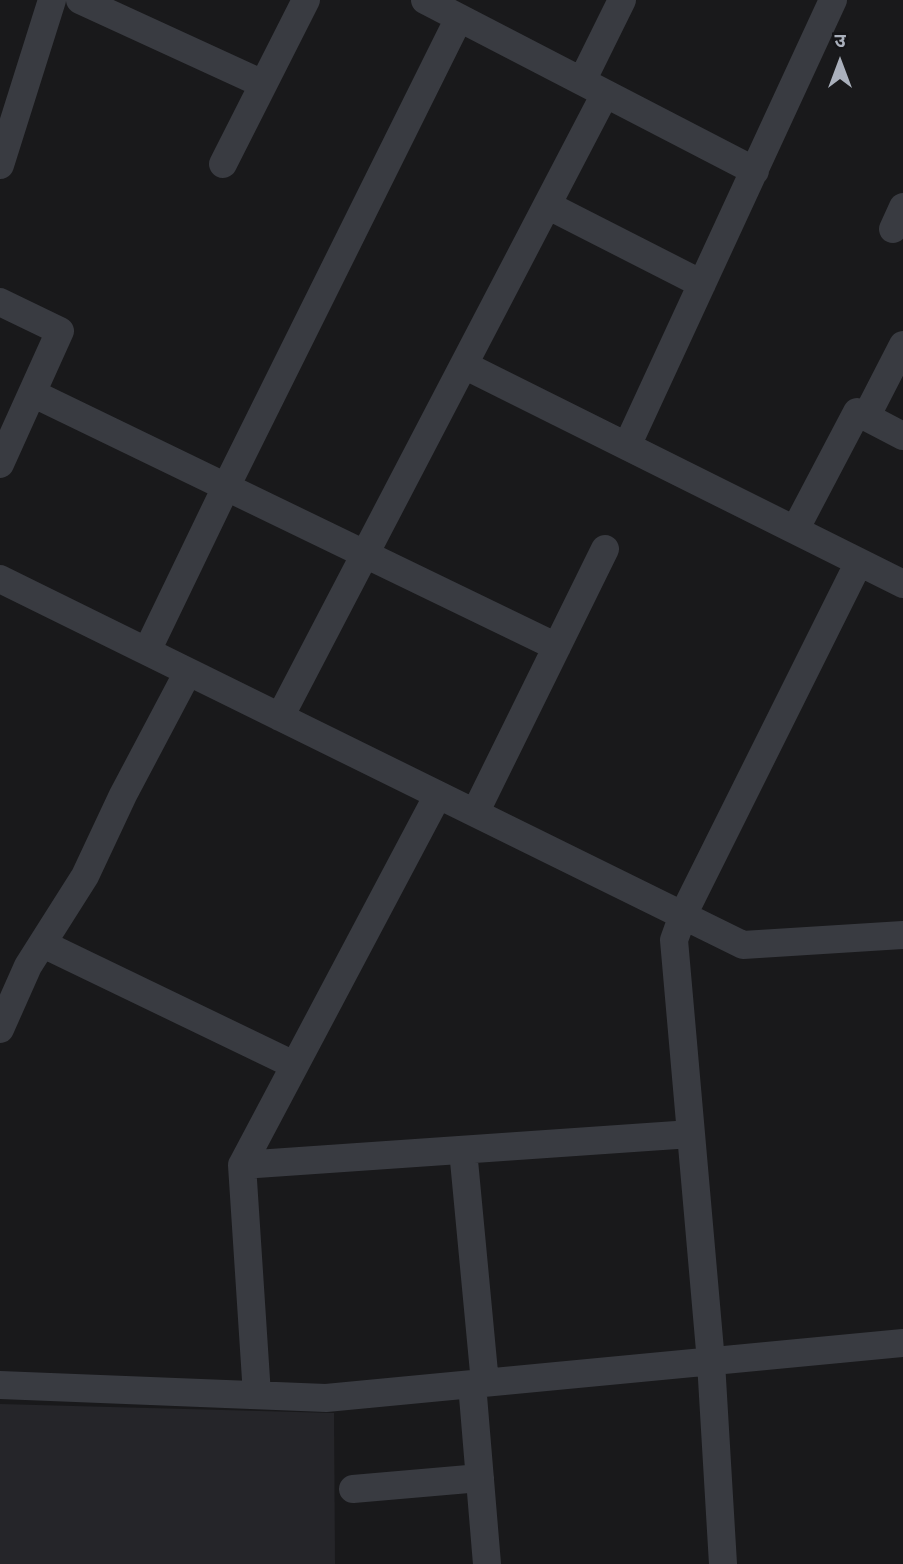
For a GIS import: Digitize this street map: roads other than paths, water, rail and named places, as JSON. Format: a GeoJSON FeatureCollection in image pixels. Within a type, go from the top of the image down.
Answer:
{"type":"FeatureCollection","features":[{"type":"Feature","properties":{"kind":"street"},"geometry":{"type":"LineString","coordinates":[[0,164],[52,0]]}},
{"type":"Feature","properties":{"kind":"street"},"geometry":{"type":"LineString","coordinates":[[80,0],[263,84]]}},
{"type":"Feature","properties":{"kind":"street"},"geometry":{"type":"LineString","coordinates":[[223,164],[306,0]]}},
{"type":"Feature","properties":{"kind":"street"},"geometry":{"type":"LineString","coordinates":[[425,0],[755,170]]}},
{"type":"Feature","properties":{"kind":"street"},"geometry":{"type":"LineString","coordinates":[[280,717],[547,205],[593,88],[622,0]]}},
{"type":"Feature","properties":{"kind":"street"},"geometry":{"type":"LineString","coordinates":[[627,446],[833,0]]}},
{"type":"Feature","properties":{"kind":"street"},"geometry":{"type":"LineString","coordinates":[[147,652],[459,18]]}},
{"type":"Feature","properties":{"kind":"street"},"geometry":{"type":"LineString","coordinates":[[547,205],[702,284]]}},
{"type":"Feature","properties":{"kind":"street"},"geometry":{"type":"LineString","coordinates":[[0,302],[61,331],[0,464]]}},
{"type":"Feature","properties":{"kind":"street"},"geometry":{"type":"LineString","coordinates":[[866,417],[903,345]]}},
{"type":"Feature","properties":{"kind":"street"},"geometry":{"type":"LineString","coordinates":[[464,365],[903,584]]}},
{"type":"Feature","properties":{"kind":"street"},"geometry":{"type":"LineString","coordinates":[[32,393],[557,647]]}},
{"type":"Feature","properties":{"kind":"street"},"geometry":{"type":"LineString","coordinates":[[795,530],[857,412],[903,436]]}},
{"type":"Feature","properties":{"kind":"street"},"geometry":{"type":"LineString","coordinates":[[475,813],[605,549]]}},
{"type":"Feature","properties":{"kind":"street"},"geometry":{"type":"LineString","coordinates":[[723,1564],[711,1362],[674,940],[683,915],[859,562]]}},
{"type":"Feature","properties":{"kind":"street"},"geometry":{"type":"LineString","coordinates":[[0,579],[743,945],[903,935]]}},
{"type":"Feature","properties":{"kind":"street"},"geometry":{"type":"LineString","coordinates":[[0,1029],[28,966],[85,876],[123,795],[188,672]]}},
{"type":"Feature","properties":{"kind":"street"},"geometry":{"type":"LineString","coordinates":[[257,1395],[242,1165],[438,795]]}},
{"type":"Feature","properties":{"kind":"street"},"geometry":{"type":"LineString","coordinates":[[44,944],[295,1065]]}},
{"type":"Feature","properties":{"kind":"street"},"geometry":{"type":"LineString","coordinates":[[242,1165],[691,1134]]}},
{"type":"Feature","properties":{"kind":"street"},"geometry":{"type":"LineString","coordinates":[[463,1150],[479,1384],[480,1478],[487,1564]]}},
{"type":"Feature","properties":{"kind":"street"},"geometry":{"type":"LineString","coordinates":[[0,1385],[326,1398],[903,1343]]}},
{"type":"Feature","properties":{"kind":"street"},"geometry":{"type":"LineString","coordinates":[[353,1489],[480,1478]]}}]}
